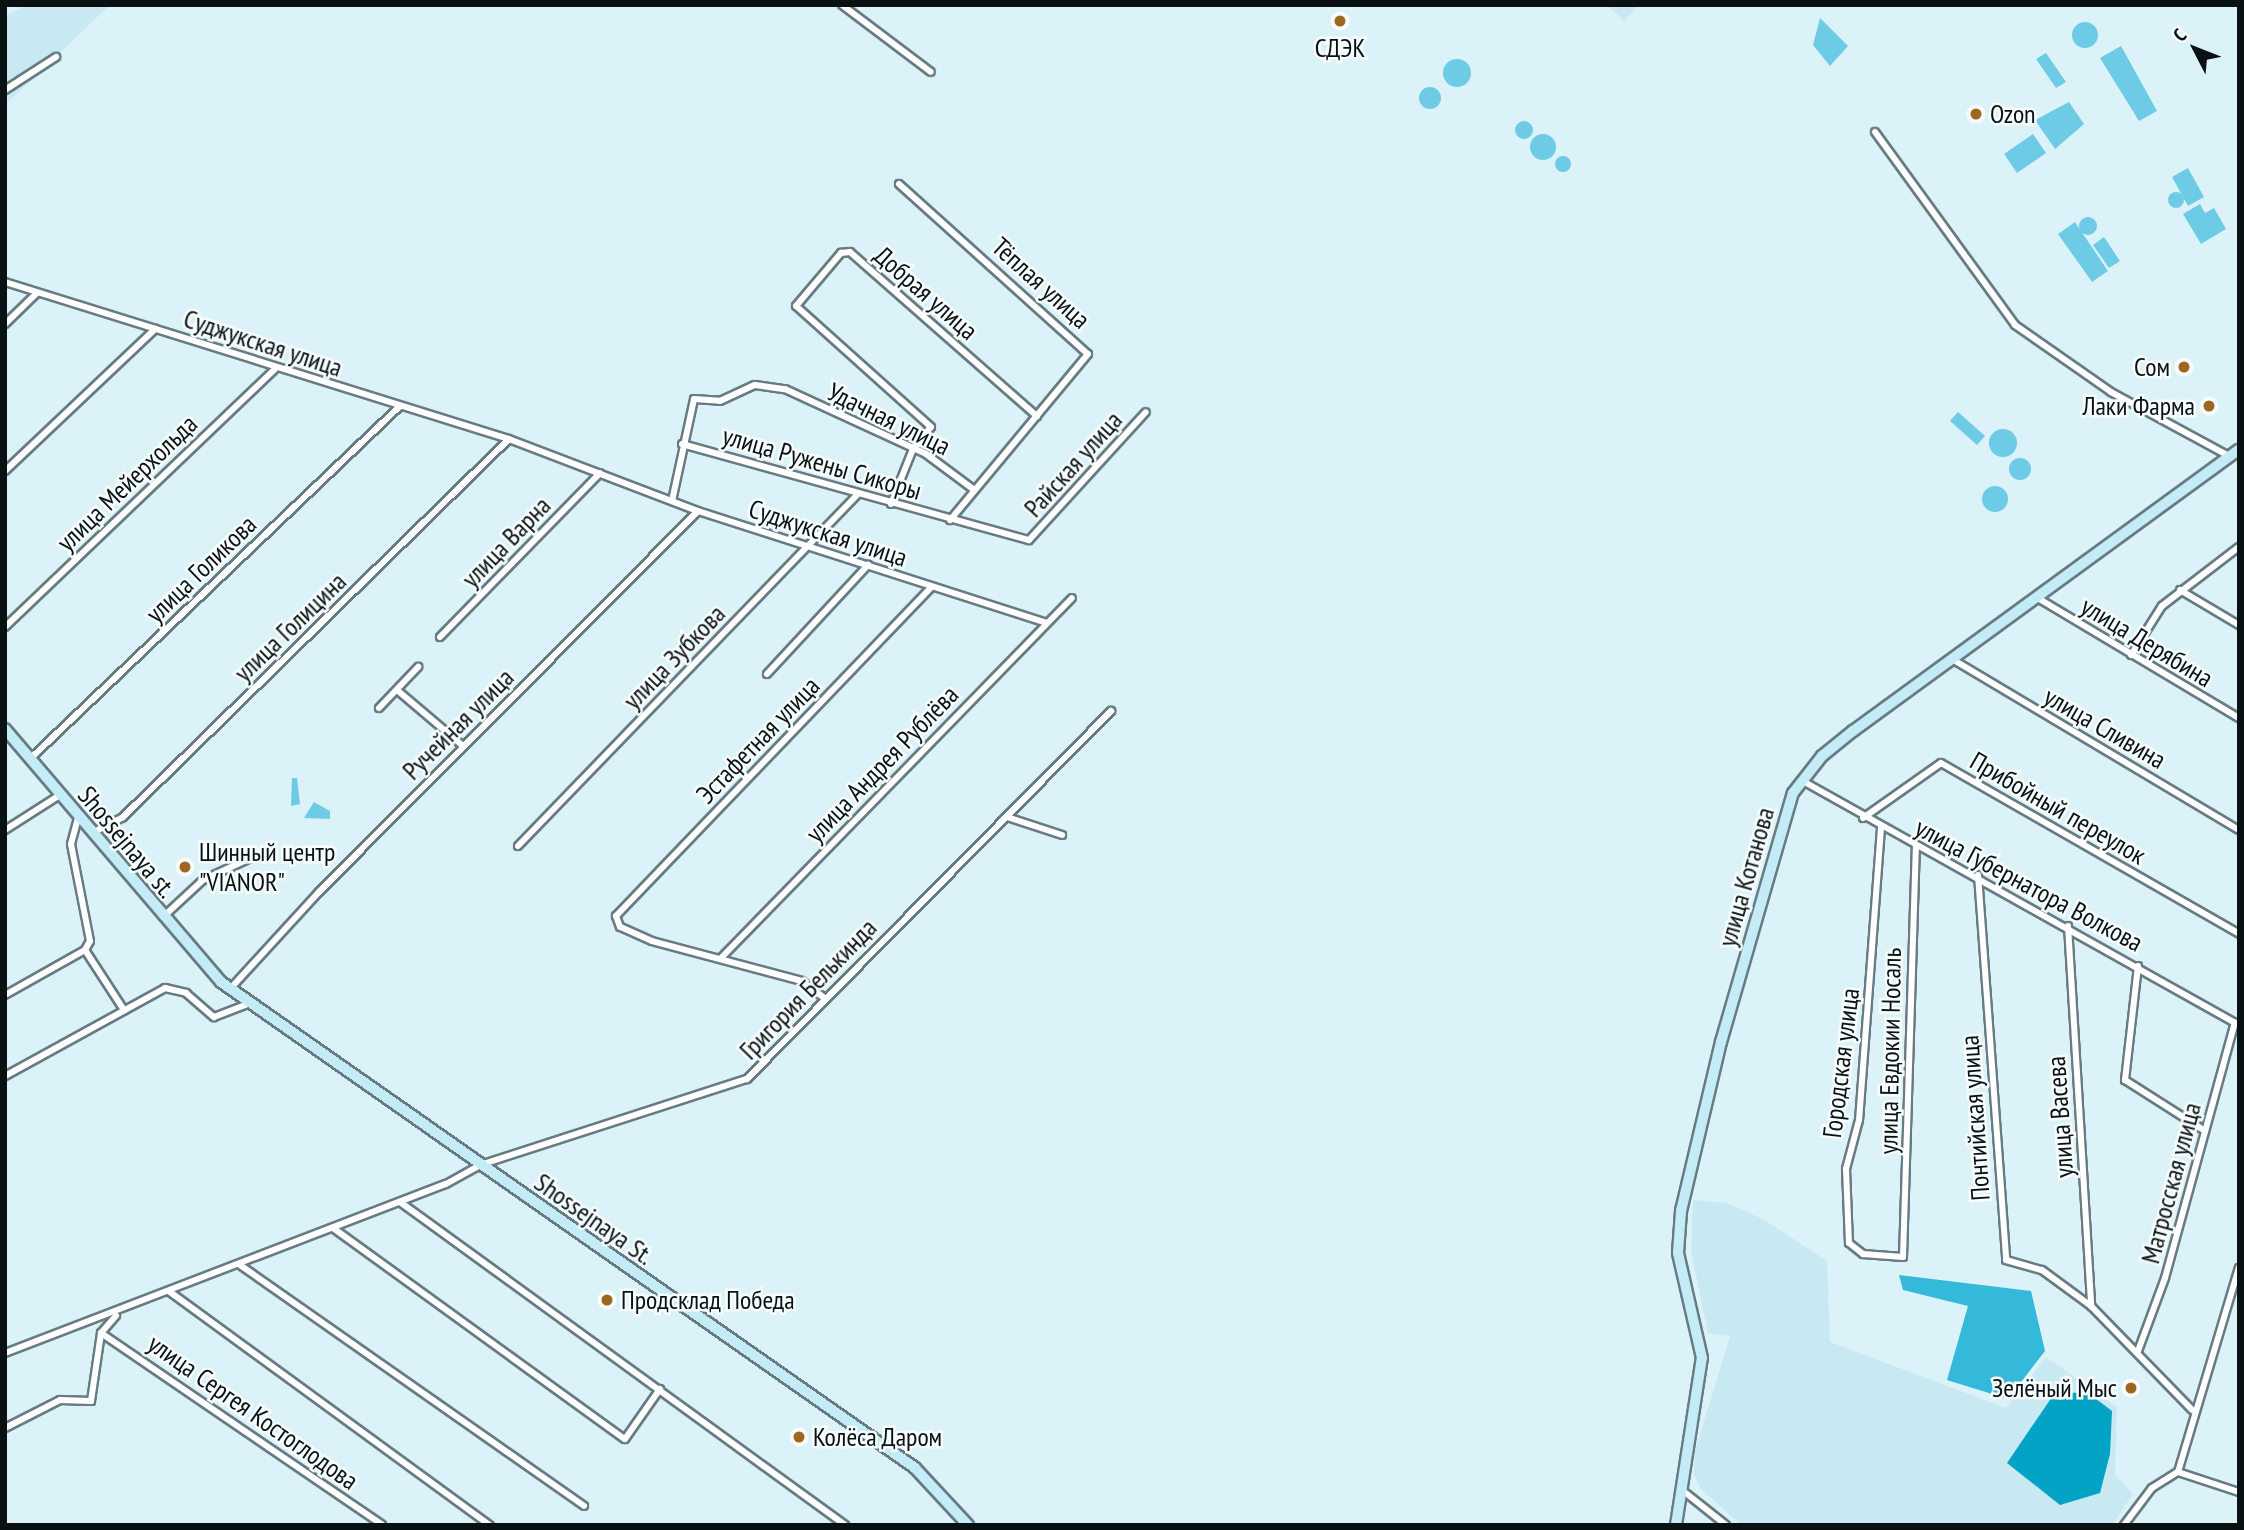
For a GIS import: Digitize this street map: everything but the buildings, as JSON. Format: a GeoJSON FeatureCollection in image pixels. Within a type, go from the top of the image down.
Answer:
{"type":"FeatureCollection","features":[{"type":"Feature","properties":{"kind":"street"},"geometry":{"type":"LineString","coordinates":[[842,5],[931,72]]}},
{"type":"Feature","properties":{"kind":"street"},"geometry":{"type":"LineString","coordinates":[[5,90],[56,57]]}},
{"type":"Feature","properties":{"kind":"street"},"geometry":{"type":"LineString","coordinates":[[1875,132],[2015,325],[2111,392],[2229,456]]}},
{"type":"Feature","properties":{"kind":"street","name":"Тёплая улица"},"geometry":{"type":"LineString","coordinates":[[899,184],[1088,354],[973,489],[950,520]]}},
{"type":"Feature","properties":{"kind":"street","name":"Добрая улица"},"geometry":{"type":"LineString","coordinates":[[912,449],[929,433],[929,424],[796,306],[847,251],[1037,416]]}},
{"type":"Feature","properties":{"kind":"street","name":"Суджукская улица"},"geometry":{"type":"LineString","coordinates":[[5,282],[398,407],[509,439],[698,511],[1046,623]]}},
{"type":"Feature","properties":{"kind":"street"},"geometry":{"type":"LineString","coordinates":[[5,324],[37,293]]}},
{"type":"Feature","properties":{"kind":"street"},"geometry":{"type":"LineString","coordinates":[[5,471],[155,329]]}},
{"type":"Feature","properties":{"kind":"street","name":"улица Мейерхольда"},"geometry":{"type":"LineString","coordinates":[[5,627],[276,368]]}},
{"type":"Feature","properties":{"kind":"street","name":"Удачная улица"},"geometry":{"type":"LineString","coordinates":[[682,443],[694,399],[720,401],[755,385],[785,389],[912,449],[973,489]]}},
{"type":"Feature","properties":{"kind":"street","name":"улица Голикова"},"geometry":{"type":"LineString","coordinates":[[30,759],[398,407]]}},
{"type":"Feature","properties":{"kind":"street","name":"Райская улица"},"geometry":{"type":"LineString","coordinates":[[1029,540],[1146,412]]}},
{"type":"Feature","properties":{"kind":"street","name":"улица Голицина"},"geometry":{"type":"LineString","coordinates":[[92,834],[123,817],[509,439]]}},
{"type":"Feature","properties":{"kind":"street"},"geometry":{"type":"LineString","coordinates":[[671,501],[682,443]]}},
{"type":"Feature","properties":{"kind":"street","name":"улица Ружены Сикоры"},"geometry":{"type":"LineString","coordinates":[[682,443],[858,495],[1029,540]]}},
{"type":"Feature","properties":{"kind":"street"},"geometry":{"type":"LineString","coordinates":[[891,504],[912,449]]}},
{"type":"Feature","properties":{"kind":"street","name":"улица Котанова"},"geometry":{"type":"LineString","coordinates":[[1676,1525],[1702,1358],[1678,1253],[1681,1211],[1777,837],[1801,780],[1832,747],[2239,450]]}},
{"type":"Feature","properties":{"kind":"street","name":"улица Варна"},"geometry":{"type":"LineString","coordinates":[[440,637],[600,473]]}},
{"type":"Feature","properties":{"kind":"street","name":"улица Зубкова"},"geometry":{"type":"LineString","coordinates":[[518,846],[858,495]]}},
{"type":"Feature","properties":{"kind":"street","name":"Ручейная улица"},"geometry":{"type":"LineString","coordinates":[[230,989],[463,746],[698,511]]}},
{"type":"Feature","properties":{"kind":"street"},"geometry":{"type":"LineString","coordinates":[[2131,655],[2162,606],[2237,547]]}},
{"type":"Feature","properties":{"kind":"street"},"geometry":{"type":"LineString","coordinates":[[767,674],[868,565]]}},
{"type":"Feature","properties":{"kind":"street","name":"Эстафетная улица"},"geometry":{"type":"LineString","coordinates":[[722,957],[652,941],[615,922],[932,587]]}},
{"type":"Feature","properties":{"kind":"street"},"geometry":{"type":"LineString","coordinates":[[2180,590],[2239,625]]}},
{"type":"Feature","properties":{"kind":"street","name":"улица Дерябина"},"geometry":{"type":"LineString","coordinates":[[2036,597],[2239,719]]}},
{"type":"Feature","properties":{"kind":"street","name":"улица Андрея Рублёва"},"geometry":{"type":"LineString","coordinates":[[722,957],[1072,598]]}},
{"type":"Feature","properties":{"kind":"street","name":"улица Сливина"},"geometry":{"type":"LineString","coordinates":[[1952,659],[2239,830]]}},
{"type":"Feature","properties":{"kind":"street"},"geometry":{"type":"LineString","coordinates":[[379,708],[418,667]]}},
{"type":"Feature","properties":{"kind":"street"},"geometry":{"type":"LineString","coordinates":[[397,690],[463,746]]}},
{"type":"Feature","properties":{"kind":"street","name":"Григория Белькинда"},"geometry":{"type":"LineString","coordinates":[[5,1353],[117,1314],[400,1202],[480,1165],[747,1079],[822,997],[1007,817],[1111,711]]}},
{"type":"Feature","properties":{"kind":"street"},"geometry":{"type":"LineString","coordinates":[[5,729],[30,759]]}},
{"type":"Feature","properties":{"kind":"street","name":"Shossejnaya st."},"geometry":{"type":"LineString","coordinates":[[30,759],[163,917],[230,989]]}},
{"type":"Feature","properties":{"kind":"street","name":"Прибойный переулок"},"geometry":{"type":"LineString","coordinates":[[1863,818],[1941,763],[2239,934]]}},
{"type":"Feature","properties":{"kind":"street","name":"улица Губернатора Волкова"},"geometry":{"type":"LineString","coordinates":[[1801,780],[1881,828],[1978,875],[2237,1023]]}},
{"type":"Feature","properties":{"kind":"street"},"geometry":{"type":"LineString","coordinates":[[5,830],[60,795]]}},
{"type":"Feature","properties":{"kind":"street"},"geometry":{"type":"LineString","coordinates":[[5,995],[85,950],[90,941],[71,844],[78,817]]}},
{"type":"Feature","properties":{"kind":"street"},"geometry":{"type":"LineString","coordinates":[[1007,817],[1062,835]]}},
{"type":"Feature","properties":{"kind":"street","name":"Городская улица"},"geometry":{"type":"LineString","coordinates":[[1881,828],[1859,1120],[1846,1169],[1849,1242],[1863,1254],[1903,1257]]}},
{"type":"Feature","properties":{"kind":"street","name":"улица Евдокии Носаль"},"geometry":{"type":"LineString","coordinates":[[1903,1257],[1916,845]]}},
{"type":"Feature","properties":{"kind":"street"},"geometry":{"type":"LineString","coordinates":[[163,917],[203,880],[255,856]]}},
{"type":"Feature","properties":{"kind":"street","name":"Понтийская улица"},"geometry":{"type":"LineString","coordinates":[[1978,875],[2005,1255],[2010,1264],[2042,1270],[2091,1306]]}},
{"type":"Feature","properties":{"kind":"street","name":"улица Васева"},"geometry":{"type":"LineString","coordinates":[[2068,926],[2091,1306]]}},
{"type":"Feature","properties":{"kind":"street"},"geometry":{"type":"LineString","coordinates":[[85,950],[124,1010]]}},
{"type":"Feature","properties":{"kind":"street"},"geometry":{"type":"LineString","coordinates":[[722,957],[802,981],[822,997]]}},
{"type":"Feature","properties":{"kind":"street"},"geometry":{"type":"LineString","coordinates":[[2138,966],[2125,1080],[2205,1131]]}},
{"type":"Feature","properties":{"kind":"street"},"geometry":{"type":"LineString","coordinates":[[5,1076],[124,1010],[176,988],[214,1017],[250,1003]]}},
{"type":"Feature","properties":{"kind":"street","name":"Shossejnaya St."},"geometry":{"type":"LineString","coordinates":[[230,989],[915,1468],[968,1525]]}},
{"type":"Feature","properties":{"kind":"street","name":"Матросская улица"},"geometry":{"type":"LineString","coordinates":[[2138,1351],[2237,1023]]}},
{"type":"Feature","properties":{"kind":"street"},"geometry":{"type":"LineString","coordinates":[[400,1202],[845,1525]]}},
{"type":"Feature","properties":{"kind":"street"},"geometry":{"type":"LineString","coordinates":[[333,1228],[625,1439],[660,1389]]}},
{"type":"Feature","properties":{"kind":"street"},"geometry":{"type":"LineString","coordinates":[[240,1265],[584,1506]]}},
{"type":"Feature","properties":{"kind":"street"},"geometry":{"type":"LineString","coordinates":[[2124,1525],[2152,1489],[2178,1472],[2192,1410],[2239,1268]]}},
{"type":"Feature","properties":{"kind":"street"},"geometry":{"type":"LineString","coordinates":[[170,1292],[490,1525]]}},
{"type":"Feature","properties":{"kind":"street"},"geometry":{"type":"LineString","coordinates":[[2091,1306],[2138,1351],[2192,1410]]}},
{"type":"Feature","properties":{"kind":"street"},"geometry":{"type":"LineString","coordinates":[[5,1428],[60,1400],[91,1401],[101,1333],[117,1314]]}},
{"type":"Feature","properties":{"kind":"street","name":"улица Сергея Костоглодова"},"geometry":{"type":"LineString","coordinates":[[101,1333],[382,1525]]}},
{"type":"Feature","properties":{"kind":"street"},"geometry":{"type":"LineString","coordinates":[[2178,1472],[2239,1492]]}},
{"type":"Feature","properties":{"kind":"street"},"geometry":{"type":"LineString","coordinates":[[1682,1490],[1726,1525]]}},
{"type":"Feature","properties":{"kind":"shaded area"},"geometry":{"type":"Polygon","coordinates":[[[28,5],[110,5],[5,105],[5,16],[28,5]]]}},
{"type":"Feature","properties":{"kind":"shaded area"},"geometry":{"type":"Polygon","coordinates":[[[1607,5],[1639,5],[1624,21],[1607,5]]]}},
{"type":"Feature","properties":{"kind":"shaded area"},"geometry":{"type":"Polygon","coordinates":[[[1820,18],[1848,46],[1830,66],[1813,45],[1820,18]]]}},
{"type":"Feature","properties":{"kind":"shaded area"},"geometry":{"type":"Polygon","coordinates":[[[2085,22],[2094,26],[2098,35],[2094,44],[2085,48],[2076,44],[2072,35],[2076,26],[2085,22]]]}},
{"type":"Feature","properties":{"kind":"shaded area"},"geometry":{"type":"Polygon","coordinates":[[[2121,46],[2157,111],[2139,121],[2100,58],[2121,46]]]}},
{"type":"Feature","properties":{"kind":"shaded area"},"geometry":{"type":"Polygon","coordinates":[[[2046,53],[2066,82],[2056,88],[2036,59],[2046,53]]]}},
{"type":"Feature","properties":{"kind":"shaded area"},"geometry":{"type":"Polygon","coordinates":[[[1457,59],[1467,63],[1471,73],[1467,83],[1457,87],[1447,83],[1443,73],[1447,63],[1457,59]]]}},
{"type":"Feature","properties":{"kind":"shaded area"},"geometry":{"type":"Polygon","coordinates":[[[1430,87],[1438,90],[1441,98],[1438,106],[1430,109],[1422,106],[1419,98],[1422,90],[1430,87]]]}},
{"type":"Feature","properties":{"kind":"shaded area"},"geometry":{"type":"Polygon","coordinates":[[[2069,102],[2084,124],[2055,149],[2035,120],[2069,102]]]}},
{"type":"Feature","properties":{"kind":"shaded area"},"geometry":{"type":"Polygon","coordinates":[[[1524,121],[1530,124],[1533,130],[1530,136],[1524,139],[1518,136],[1515,130],[1518,124],[1524,121]]]}},
{"type":"Feature","properties":{"kind":"shaded area"},"geometry":{"type":"Polygon","coordinates":[[[1543,134],[1552,138],[1556,147],[1552,156],[1543,160],[1534,156],[1530,147],[1534,138],[1543,134]]]}},
{"type":"Feature","properties":{"kind":"shaded area"},"geometry":{"type":"Polygon","coordinates":[[[2033,134],[2046,153],[2017,173],[2004,154],[2033,134]]]}},
{"type":"Feature","properties":{"kind":"shaded area"},"geometry":{"type":"Polygon","coordinates":[[[1560,156],[1566,156],[1571,164],[1569,170],[1560,172],[1555,167],[1555,161],[1560,156]]]}},
{"type":"Feature","properties":{"kind":"shaded area"},"geometry":{"type":"Polygon","coordinates":[[[2188,168],[2204,197],[2188,206],[2172,177],[2188,168]]]}},
{"type":"Feature","properties":{"kind":"shaded area"},"geometry":{"type":"Polygon","coordinates":[[[2173,192],[2179,192],[2184,200],[2182,206],[2173,208],[2168,203],[2168,197],[2173,192]]]}},
{"type":"Feature","properties":{"kind":"shaded area"},"geometry":{"type":"Polygon","coordinates":[[[2200,204],[2205,213],[2214,208],[2226,229],[2201,244],[2183,214],[2200,204]]]}},
{"type":"Feature","properties":{"kind":"shaded area"},"geometry":{"type":"Polygon","coordinates":[[[2084,217],[2092,217],[2097,226],[2095,233],[2084,235],[2079,230],[2079,222],[2084,217]]]}},
{"type":"Feature","properties":{"kind":"shaded area"},"geometry":{"type":"Polygon","coordinates":[[[2075,222],[2108,271],[2092,282],[2058,234],[2075,222]]]}},
{"type":"Feature","properties":{"kind":"shaded area"},"geometry":{"type":"Polygon","coordinates":[[[2104,237],[2120,261],[2109,268],[2093,245],[2104,237]]]}},
{"type":"Feature","properties":{"kind":"shaded area"},"geometry":{"type":"Polygon","coordinates":[[[1958,412],[1985,436],[1977,445],[1950,421],[1958,412]]]}},
{"type":"Feature","properties":{"kind":"shaded area"},"geometry":{"type":"Polygon","coordinates":[[[2003,429],[2013,433],[2017,443],[2013,453],[2003,457],[1993,453],[1989,443],[1993,433],[2003,429]]]}},
{"type":"Feature","properties":{"kind":"shaded area"},"geometry":{"type":"Polygon","coordinates":[[[2020,458],[2030,465],[2031,469],[2024,479],[2020,480],[2010,473],[2009,469],[2016,459],[2020,458]]]}},
{"type":"Feature","properties":{"kind":"shaded area"},"geometry":{"type":"Polygon","coordinates":[[[1995,486],[2004,490],[2008,499],[2004,508],[1995,512],[1986,508],[1982,499],[1986,490],[1995,486]]]}},
{"type":"Feature","properties":{"kind":"shaded area"},"geometry":{"type":"Polygon","coordinates":[[[292,778],[297,778],[300,804],[291,806],[292,778]]]}},
{"type":"Feature","properties":{"kind":"shaded area"},"geometry":{"type":"Polygon","coordinates":[[[314,802],[330,811],[330,819],[304,818],[314,802]]]}},
{"type":"Feature","properties":{"kind":"shaded area"},"geometry":{"type":"Polygon","coordinates":[[[1693,1200],[1726,1203],[1763,1219],[1827,1261],[1830,1342],[2006,1408],[2046,1357],[2117,1407],[2115,1475],[2133,1494],[2112,1525],[1741,1525],[1700,1488],[1694,1474],[1695,1451],[1730,1336],[1708,1333],[1691,1251],[1693,1200]]]}},
{"type":"Feature","properties":{"kind":"shaded area"},"geometry":{"type":"Polygon","coordinates":[[[1899,1275],[2031,1291],[2045,1351],[2008,1399],[1947,1380],[1968,1306],[1903,1290],[1899,1275]]]}},
{"type":"Feature","properties":{"kind":"shaded area"},"geometry":{"type":"Polygon","coordinates":[[[2087,1392],[2112,1411],[2110,1454],[2100,1493],[2060,1505],[2007,1463],[2054,1394],[2087,1392]]]}},
{"type":"Feature","properties":{"kind":"place","name":"СДЭК"},"geometry":{"type":"Point","coordinates":[1340,21]}},
{"type":"Feature","properties":{"kind":"place","name":"Ozon"},"geometry":{"type":"Point","coordinates":[1976,114]}},
{"type":"Feature","properties":{"kind":"place","name":"Сом"},"geometry":{"type":"Point","coordinates":[2184,367]}},
{"type":"Feature","properties":{"kind":"place","name":"Лаки Фарма"},"geometry":{"type":"Point","coordinates":[2209,406]}},
{"type":"Feature","properties":{"kind":"place","name":"Шинный центр \"VIANOR\""},"geometry":{"type":"Point","coordinates":[185,867]}},
{"type":"Feature","properties":{"kind":"place","name":"Продсклад Победа"},"geometry":{"type":"Point","coordinates":[607,1300]}},
{"type":"Feature","properties":{"kind":"place","name":"Зелёный Мыс"},"geometry":{"type":"Point","coordinates":[2131,1388]}},
{"type":"Feature","properties":{"kind":"place","name":"Колёса Даром"},"geometry":{"type":"Point","coordinates":[799,1437]}}]}
